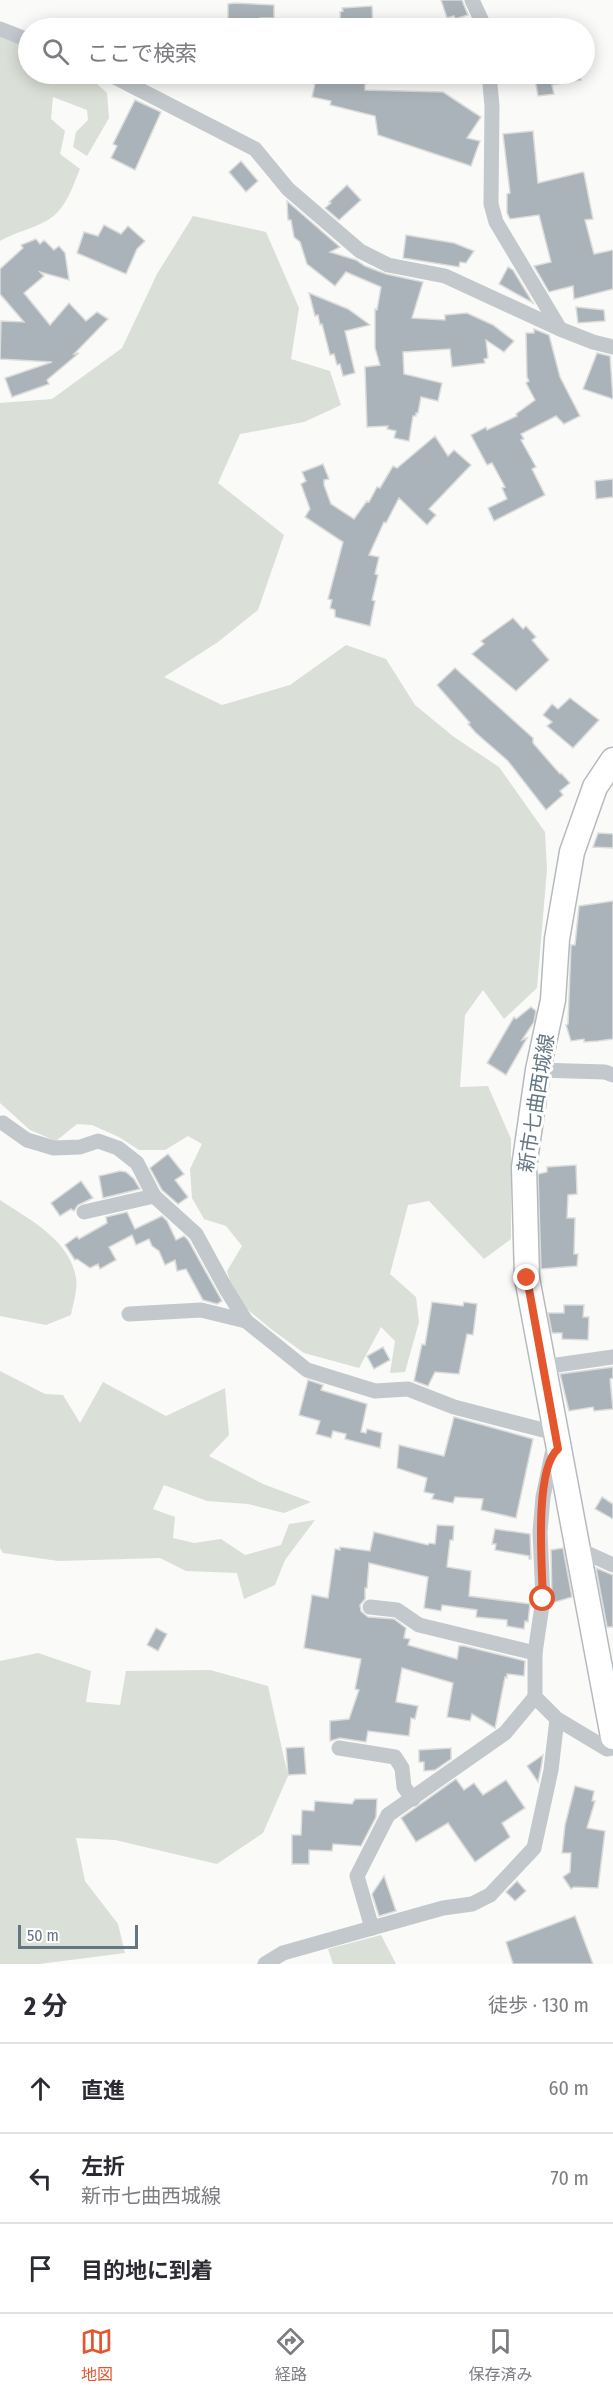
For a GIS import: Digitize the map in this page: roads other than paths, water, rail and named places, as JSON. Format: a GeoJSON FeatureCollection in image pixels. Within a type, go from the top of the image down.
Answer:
{"type":"FeatureCollection","features":[{"type":"Feature","properties":{"kind":"main road","name":"新市七曲西城線"},"geometry":{"type":"LineString","coordinates":[[613,760],[595,787],[572,852],[557,939],[553,1000],[538,1070],[524,1167],[527,1278],[613,1737]]}},
{"type":"Feature","properties":{"kind":"street"},"geometry":{"type":"LineString","coordinates":[[472,0],[481,18]]}},
{"type":"Feature","properties":{"kind":"street"},"geometry":{"type":"LineString","coordinates":[[0,29],[18,36]]}},
{"type":"Feature","properties":{"kind":"street"},"geometry":{"type":"LineString","coordinates":[[128,84],[255,149],[288,189],[360,250],[388,265],[445,276],[560,329],[613,347]]}},
{"type":"Feature","properties":{"kind":"street"},"geometry":{"type":"LineString","coordinates":[[490,84],[492,106],[491,204],[496,222],[560,329]]}},
{"type":"Feature","properties":{"kind":"street"},"geometry":{"type":"LineString","coordinates":[[538,1070],[604,1072],[613,1075]]}},
{"type":"Feature","properties":{"kind":"street"},"geometry":{"type":"LineString","coordinates":[[3,1123],[27,1140],[54,1148],[80,1148],[98,1141],[118,1148],[137,1163],[154,1196],[196,1234],[246,1321],[307,1370],[375,1391],[408,1389],[454,1407],[557,1441],[543,1497],[540,1532],[543,1599],[535,1653],[535,1697],[505,1733],[388,1815],[357,1876],[372,1928]]}},
{"type":"Feature","properties":{"kind":"street"},"geometry":{"type":"LineString","coordinates":[[84,1212],[154,1196]]}},
{"type":"Feature","properties":{"kind":"street"},"geometry":{"type":"LineString","coordinates":[[129,1314],[201,1311],[246,1321]]}},
{"type":"Feature","properties":{"kind":"street"},"geometry":{"type":"LineString","coordinates":[[543,1367],[613,1357]]}},
{"type":"Feature","properties":{"kind":"street"},"geometry":{"type":"LineString","coordinates":[[578,1549],[613,1565]]}},
{"type":"Feature","properties":{"kind":"street"},"geometry":{"type":"LineString","coordinates":[[370,1607],[397,1611],[419,1625],[535,1653]]}},
{"type":"Feature","properties":{"kind":"street"},"geometry":{"type":"LineString","coordinates":[[535,1697],[557,1719],[607,1749],[613,1748]]}},
{"type":"Feature","properties":{"kind":"street"},"geometry":{"type":"LineString","coordinates":[[265,1964],[283,1953],[442,1908],[472,1904],[490,1895],[534,1848],[551,1770],[557,1719]]}},
{"type":"Feature","properties":{"kind":"street"},"geometry":{"type":"LineString","coordinates":[[339,1748],[395,1757],[402,1768],[404,1787],[412,1799]]}}]}
